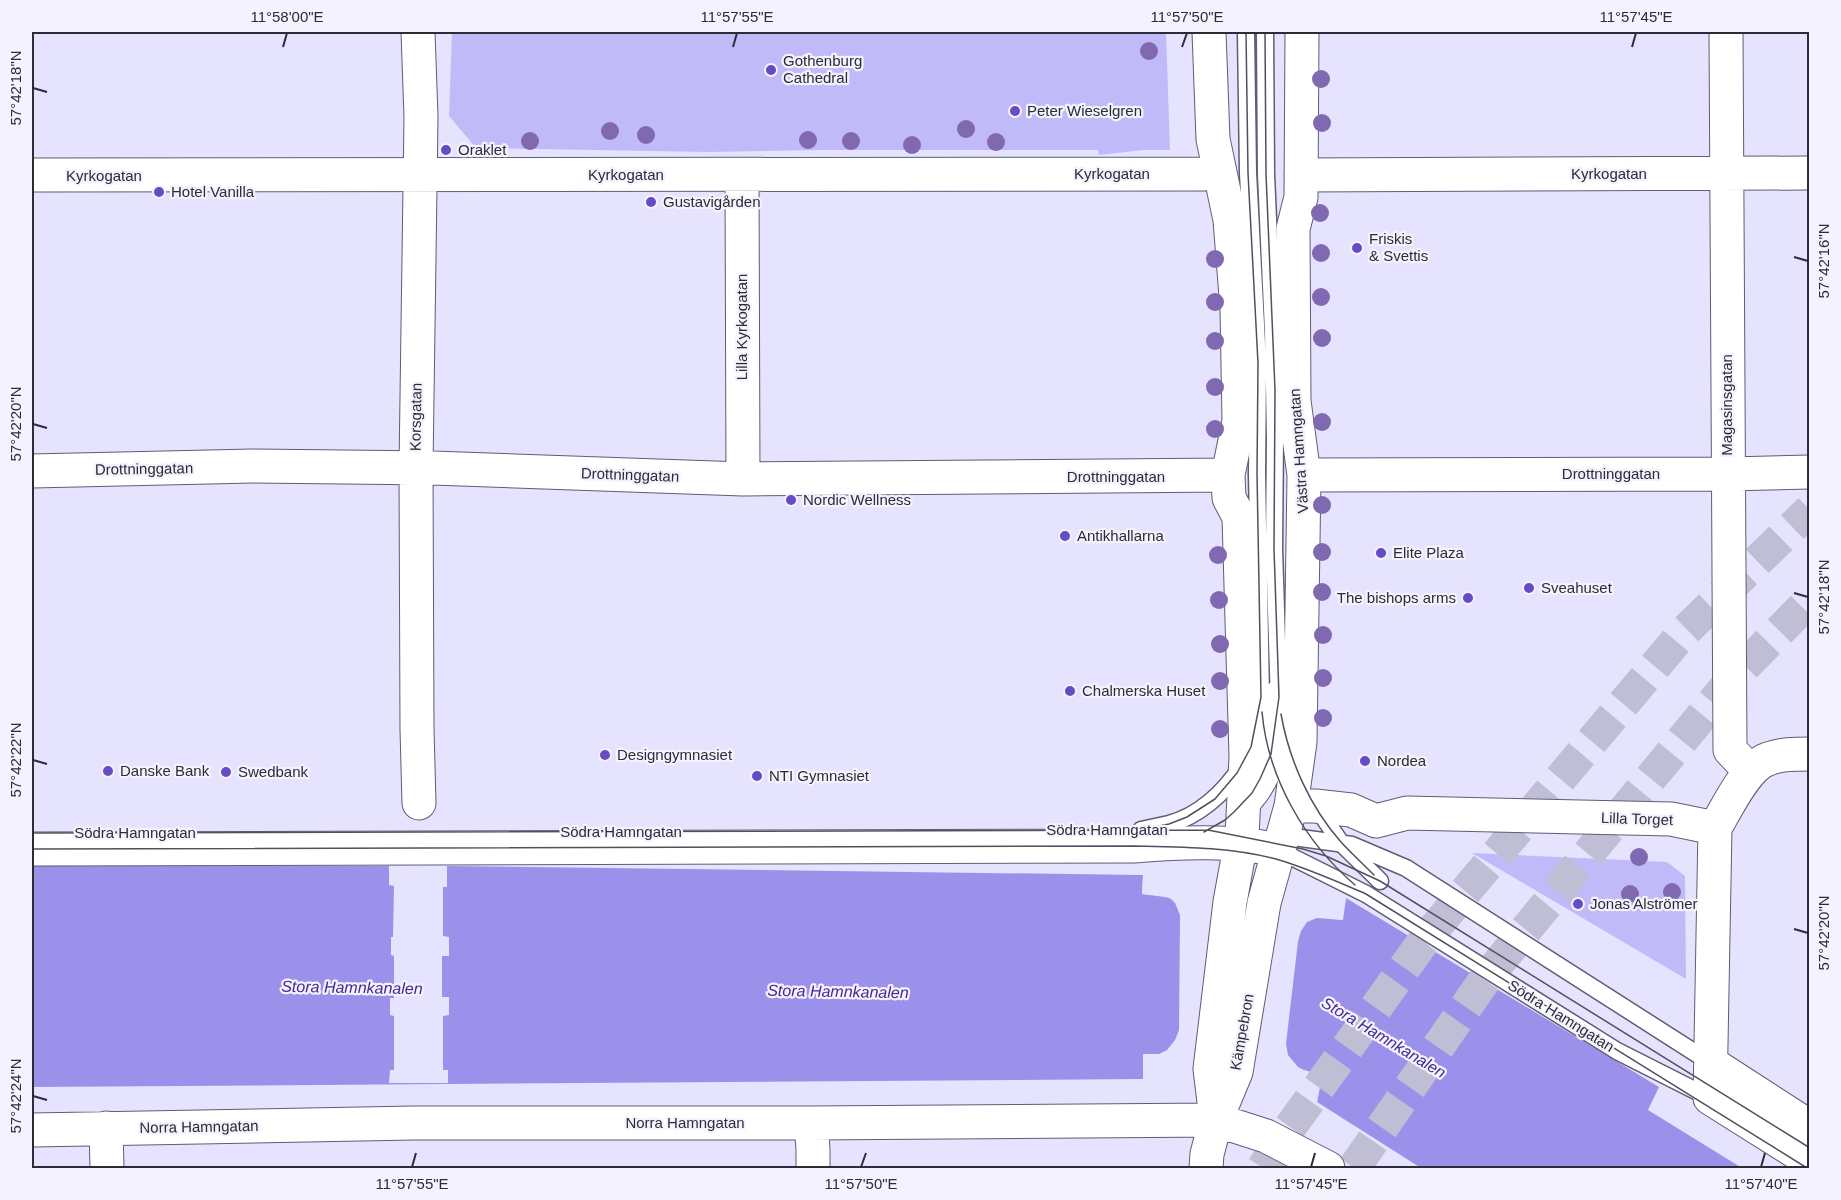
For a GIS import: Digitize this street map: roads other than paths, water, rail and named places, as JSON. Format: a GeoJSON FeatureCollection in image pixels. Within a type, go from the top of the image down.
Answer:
{"type":"FeatureCollection","features":[{"type":"Feature","properties":{"kind":"street","name":"Korsgatan"},"geometry":{"type":"LineString","coordinates":[[418,32],[421,117],[416,468],[419,802]]}},
{"type":"Feature","properties":{"kind":"street"},"geometry":{"type":"LineString","coordinates":[[1209,32],[1213,139],[1230,220],[1237,309],[1239,421],[1228,475],[1229,498],[1239,517],[1246,757],[1242,826]]}},
{"type":"Feature","properties":{"kind":"street","name":"Västra Hamngatan"},"geometry":{"type":"LineString","coordinates":[[1264,903],[1292,824],[1302,697],[1304,475],[1294,390],[1293,230],[1301,197],[1302,32]]}},
{"type":"Feature","properties":{"kind":"street","name":"Magasinsgatan"},"geometry":{"type":"LineString","coordinates":[[1726,32],[1730,750],[1750,771]]}},
{"type":"Feature","properties":{"kind":"street","name":"Kyrkogatan"},"geometry":{"type":"LineString","coordinates":[[32,176],[1202,174],[1220,172]]}},
{"type":"Feature","properties":{"kind":"street","name":"Kyrkogatan"},"geometry":{"type":"LineString","coordinates":[[1301,175],[1809,173]]}},
{"type":"Feature","properties":{"kind":"street","name":"Lilla Kyrkogatan"},"geometry":{"type":"LineString","coordinates":[[742,175],[743,479]]}},
{"type":"Feature","properties":{"kind":"street","name":"Drottninggatan"},"geometry":{"type":"LineString","coordinates":[[32,471],[253,466],[416,468],[743,479],[1228,475]]}},
{"type":"Feature","properties":{"kind":"street","name":"Drottninggatan"},"geometry":{"type":"LineString","coordinates":[[1304,475],[1809,472]]}},
{"type":"Feature","properties":{"kind":"street"},"geometry":{"type":"LineString","coordinates":[[1242,826],[1271,754],[1278,697]]}},
{"type":"Feature","properties":{"kind":"street"},"geometry":{"type":"LineString","coordinates":[[1710,1098],[1715,828],[1750,771],[1766,759],[1784,755],[1809,754]]}},
{"type":"Feature","properties":{"kind":"street","name":"Lilla Torget"},"geometry":{"type":"LineString","coordinates":[[1292,824],[1351,810],[1376,821],[1407,813],[1671,819],[1715,828]]}},
{"type":"Feature","properties":{"kind":"street","name":"Södra Hamngatan"},"geometry":{"type":"LineString","coordinates":[[1242,826],[1258,846],[1292,824]]}},
{"type":"Feature","properties":{"kind":"street","name":"Södra Hamngatan"},"geometry":{"type":"LineString","coordinates":[[32,833],[1210,830],[1242,826]]}},
{"type":"Feature","properties":{"kind":"street","name":"Södra Hamngatan"},"geometry":{"type":"LineString","coordinates":[[32,849],[1111,846],[1174,843],[1242,826]]}},
{"type":"Feature","properties":{"kind":"street","name":"Kämpebron"},"geometry":{"type":"LineString","coordinates":[[1223,1071],[1230,902],[1242,826]]}},
{"type":"Feature","properties":{"kind":"street","name":"Södra Hamngatan"},"geometry":{"type":"LineString","coordinates":[[1174,843],[1210,830]]}},
{"type":"Feature","properties":{"kind":"street","name":"Kämpebron"},"geometry":{"type":"LineString","coordinates":[[1216,1120],[1223,1071],[1264,903]]}},
{"type":"Feature","properties":{"kind":"street","name":"Södra Hamngatan"},"geometry":{"type":"LineString","coordinates":[[1711,1063],[1809,1127]]}},
{"type":"Feature","properties":{"kind":"street","name":"Södra Hamngatan"},"geometry":{"type":"LineString","coordinates":[[1710,1098],[1809,1161]]}},
{"type":"Feature","properties":{"kind":"street"},"geometry":{"type":"LineString","coordinates":[[1206,1168],[1207,1154],[1216,1120]]}},
{"type":"Feature","properties":{"kind":"street","name":"Norra Hamngatan"},"geometry":{"type":"LineString","coordinates":[[32,1131],[414,1123],[1216,1120],[1266,1136],[1328,1168]]}},
{"type":"Feature","properties":{"kind":"street"},"geometry":{"type":"LineString","coordinates":[[811,1123],[813,1168]]}},
{"type":"Feature","properties":{"kind":"street"},"geometry":{"type":"LineString","coordinates":[[105,1128],[107,1168]]}},
{"type":"Feature","properties":{"kind":"lane"},"geometry":{"type":"LineString","coordinates":[[1141,830],[1169,824],[1187,817],[1215,799],[1237,773],[1246,757],[1255,734],[1261,697],[1257,473],[1258,363],[1248,173],[1246,32]]}},
{"type":"Feature","properties":{"kind":"lane"},"geometry":{"type":"LineString","coordinates":[[1265,32],[1266,174],[1275,390],[1274,549],[1278,697],[1288,746],[1297,770]]}},
{"type":"Feature","properties":{"kind":"lane"},"geometry":{"type":"LineString","coordinates":[[1292,824],[1341,843],[1380,881]]}},
{"type":"Feature","properties":{"kind":"lane","name":"Södra Hamngatan"},"geometry":{"type":"LineString","coordinates":[[1292,824],[1368,851],[1406,868],[1711,1063]]}},
{"type":"Feature","properties":{"kind":"lane","name":"Södra Hamngatan"},"geometry":{"type":"LineString","coordinates":[[1292,824],[1366,894],[1617,1051],[1710,1098]]}},
{"type":"Feature","properties":{"kind":"water","name":"Stora Hamnkanalen"},"geometry":{"type":"Polygon","coordinates":[[[32,866],[447,866],[1143,875],[1142,894],[1342,920],[1346,898],[1659,1087],[1648,1110],[1742,1168],[1421,1168],[1317,1102],[1322,1076],[1159,1054],[1143,1054],[1143,1079],[32,1087],[32,866]]]}},
{"type":"Feature","properties":{"kind":"tunnel"},"geometry":{"type":"LineString","coordinates":[[1263,1168],[1423,942],[1683,633],[1810,510]]}},
{"type":"Feature","properties":{"kind":"tunnel"},"geometry":{"type":"LineString","coordinates":[[1354,1168],[1486,978],[1734,677],[1810,600]]}},
{"type":"Feature","properties":{"kind":"tram line"},"geometry":{"type":"LineString","coordinates":[[1159,826],[1187,817],[1215,799],[1237,773],[1251,747],[1261,697],[1257,473],[1258,363],[1248,173],[1246,32]]}},
{"type":"Feature","properties":{"kind":"tram line"},"geometry":{"type":"LineString","coordinates":[[1204,832],[1234,812],[1252,793],[1260,779],[1271,754],[1279,697],[1274,549],[1275,390],[1266,174],[1265,32]]}},
{"type":"Feature","properties":{"kind":"tram line"},"geometry":{"type":"LineString","coordinates":[[1262,712],[1272,761],[1292,808],[1320,849],[1355,885]]}},
{"type":"Feature","properties":{"kind":"tram line"},"geometry":{"type":"LineString","coordinates":[[1281,714],[1295,765],[1320,814],[1341,842],[1374,875]]}},
{"type":"Feature","properties":{"kind":"tram line"},"geometry":{"type":"LineString","coordinates":[[32,833],[1208,830],[1303,849],[1326,856],[1380,881],[1810,1148]]}},
{"type":"Feature","properties":{"kind":"tram line"},"geometry":{"type":"LineString","coordinates":[[32,849],[1134,846],[1206,848],[1259,855],[1299,866],[1366,894],[1807,1168]]}},
{"type":"Feature","properties":{"kind":"place","name":"Gothenburg Cathedral"},"geometry":{"type":"Point","coordinates":[771,70]}},
{"type":"Feature","properties":{"kind":"place","name":"Peter Wieselgren"},"geometry":{"type":"Point","coordinates":[1015,111]}},
{"type":"Feature","properties":{"kind":"place","name":"Oraklet"},"geometry":{"type":"Point","coordinates":[446,150]}},
{"type":"Feature","properties":{"kind":"place","name":"Hotel Vanilla"},"geometry":{"type":"Point","coordinates":[159,192]}},
{"type":"Feature","properties":{"kind":"place","name":"Gustavigården"},"geometry":{"type":"Point","coordinates":[651,202]}},
{"type":"Feature","properties":{"kind":"place","name":"Friskis & Svettis"},"geometry":{"type":"Point","coordinates":[1357,248]}},
{"type":"Feature","properties":{"kind":"place","name":"Nordic Wellness"},"geometry":{"type":"Point","coordinates":[791,500]}},
{"type":"Feature","properties":{"kind":"place","name":"Antikhallarna"},"geometry":{"type":"Point","coordinates":[1065,536]}},
{"type":"Feature","properties":{"kind":"place","name":"Elite Plaza"},"geometry":{"type":"Point","coordinates":[1381,553]}},
{"type":"Feature","properties":{"kind":"place","name":"Sveahuset"},"geometry":{"type":"Point","coordinates":[1529,588]}},
{"type":"Feature","properties":{"kind":"place","name":"The bishops arms"},"geometry":{"type":"Point","coordinates":[1468,598]}},
{"type":"Feature","properties":{"kind":"place","name":"Chalmerska Huset"},"geometry":{"type":"Point","coordinates":[1070,691]}},
{"type":"Feature","properties":{"kind":"place","name":"Designgymnasiet"},"geometry":{"type":"Point","coordinates":[605,755]}},
{"type":"Feature","properties":{"kind":"place","name":"Nordea"},"geometry":{"type":"Point","coordinates":[1365,761]}},
{"type":"Feature","properties":{"kind":"place","name":"Danske Bank"},"geometry":{"type":"Point","coordinates":[108,771]}},
{"type":"Feature","properties":{"kind":"place","name":"Swedbank"},"geometry":{"type":"Point","coordinates":[226,772]}},
{"type":"Feature","properties":{"kind":"place","name":"NTI Gymnasiet"},"geometry":{"type":"Point","coordinates":[757,776]}},
{"type":"Feature","properties":{"kind":"place","name":"Jonas Alströmer"},"geometry":{"type":"Point","coordinates":[1578,904]}}]}
